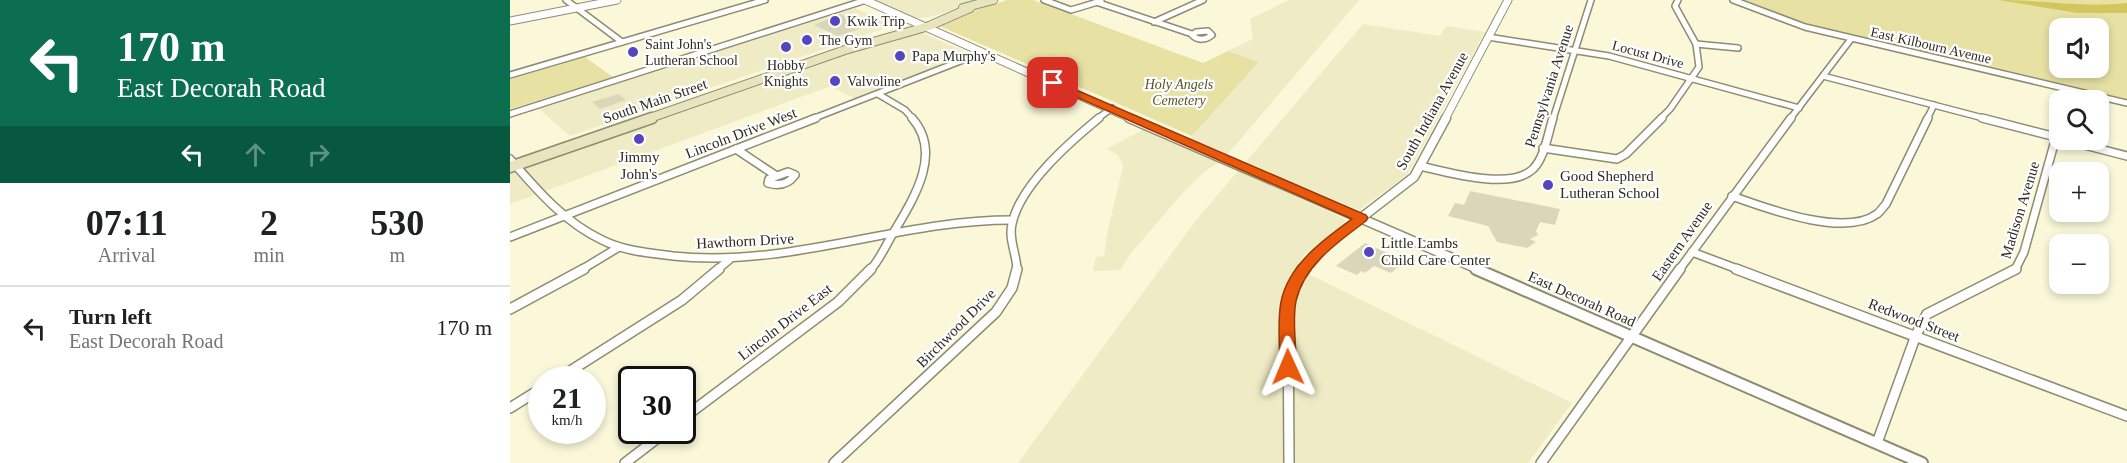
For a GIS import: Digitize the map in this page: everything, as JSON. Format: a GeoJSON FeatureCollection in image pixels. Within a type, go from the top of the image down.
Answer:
{"type":"FeatureCollection","features":[{"type":"Feature","properties":{"kind":"main road","name":"South Main Street"},"geometry":{"type":"LineString","coordinates":[[512,164],[844,50],[855,44],[964,12],[993,0]]}},
{"type":"Feature","properties":{"kind":"street"},"geometry":{"type":"LineString","coordinates":[[566,0],[622,42]]}},
{"type":"Feature","properties":{"kind":"street"},"geometry":{"type":"LineString","coordinates":[[510,21],[617,0]]}},
{"type":"Feature","properties":{"kind":"street"},"geometry":{"type":"LineString","coordinates":[[510,67],[513,74],[765,0]]}},
{"type":"Feature","properties":{"kind":"street"},"geometry":{"type":"LineString","coordinates":[[510,114],[866,0]]}},
{"type":"Feature","properties":{"kind":"street","name":"East Decorah Road"},"geometry":{"type":"LineString","coordinates":[[866,0],[981,53],[1112,108],[1922,463]]}},
{"type":"Feature","properties":{"kind":"street"},"geometry":{"type":"LineString","coordinates":[[1044,0],[1071,10],[1099,1],[1192,34]]}},
{"type":"Feature","properties":{"kind":"street"},"geometry":{"type":"LineString","coordinates":[[1154,22],[1203,0]]}},
{"type":"Feature","properties":{"kind":"street","name":"South Indiana Avenue"},"geometry":{"type":"LineString","coordinates":[[1361,218],[1406,184],[1420,166],[1508,0]]}},
{"type":"Feature","properties":{"kind":"street","name":"Pennsylvania Avenue"},"geometry":{"type":"LineString","coordinates":[[1420,166],[1477,178],[1510,179],[1533,170],[1538,165],[1591,0]]}},
{"type":"Feature","properties":{"kind":"street"},"geometry":{"type":"LineString","coordinates":[[1543,148],[1619,161],[1670,109],[1699,67],[1696,44],[1675,6],[1678,0]]}},
{"type":"Feature","properties":{"kind":"street","name":"East Kilbourn Avenue"},"geometry":{"type":"LineString","coordinates":[[1733,0],[1780,20],[1851,39],[2127,103]]}},
{"type":"Feature","properties":{"kind":"street","name":"Locust Drive"},"geometry":{"type":"LineString","coordinates":[[1488,37],[1637,62],[1799,108]]}},
{"type":"Feature","properties":{"kind":"street","name":"Eastern Avenue"},"geometry":{"type":"LineString","coordinates":[[1541,463],[1732,196],[1851,39]]}},
{"type":"Feature","properties":{"kind":"street"},"geometry":{"type":"LineString","coordinates":[[1696,44],[1738,48]]}},
{"type":"Feature","properties":{"kind":"street","name":"Lincoln Drive West"},"geometry":{"type":"LineString","coordinates":[[510,237],[981,53]]}},
{"type":"Feature","properties":{"kind":"street"},"geometry":{"type":"LineString","coordinates":[[1823,76],[2049,135]]}},
{"type":"Feature","properties":{"kind":"street","name":"Lincoln Drive East"},"geometry":{"type":"LineString","coordinates":[[696,408],[838,302],[873,267],[911,203],[925,167],[925,145],[921,128],[905,110],[878,94]]}},
{"type":"Feature","properties":{"kind":"street"},"geometry":{"type":"LineString","coordinates":[[1732,196],[1779,212],[1818,221],[1853,221],[1875,216],[1886,204],[1934,105]]}},
{"type":"Feature","properties":{"kind":"street"},"geometry":{"type":"LineString","coordinates":[[1012,219],[1026,195],[1061,153],[1112,108]]}},
{"type":"Feature","properties":{"kind":"street"},"geometry":{"type":"LineString","coordinates":[[736,149],[775,175]]}},
{"type":"Feature","properties":{"kind":"street","name":"Madison Avenue"},"geometry":{"type":"LineString","coordinates":[[1877,443],[1916,335],[1927,314],[2015,271],[2024,252],[2056,150]]}},
{"type":"Feature","properties":{"kind":"street"},"geometry":{"type":"LineString","coordinates":[[2105,150],[2127,156]]}},
{"type":"Feature","properties":{"kind":"street","name":"Hawthorn Drive"},"geometry":{"type":"LineString","coordinates":[[512,164],[586,231],[619,247],[669,256],[730,259],[788,254],[960,222],[1012,219]]}},
{"type":"Feature","properties":{"kind":"street"},"geometry":{"type":"LineString","coordinates":[[1289,463],[1288,303],[1295,280],[1308,263],[1326,245],[1361,218]]}},
{"type":"Feature","properties":{"kind":"street","name":"Birchwood Drive"},"geometry":{"type":"LineString","coordinates":[[834,463],[996,312],[1006,300],[1017,272],[1011,243],[1012,219]]}},
{"type":"Feature","properties":{"kind":"street"},"geometry":{"type":"LineString","coordinates":[[510,309],[569,278],[619,247]]}},
{"type":"Feature","properties":{"kind":"street","name":"Redwood Street"},"geometry":{"type":"LineString","coordinates":[[1692,252],[2127,416]]}},
{"type":"Feature","properties":{"kind":"street"},"geometry":{"type":"LineString","coordinates":[[578,366],[682,300],[730,259]]}},
{"type":"Feature","properties":{"kind":"street"},"geometry":{"type":"LineString","coordinates":[[510,408],[528,397]]}},
{"type":"Feature","properties":{"kind":"street"},"geometry":{"type":"LineString","coordinates":[[625,463],[650,444]]}},
{"type":"Feature","properties":{"kind":"shaded area"},"geometry":{"type":"Polygon","coordinates":[[[874,0],[986,0],[930,17],[916,18],[874,0]]]}},
{"type":"Feature","properties":{"kind":"shaded area"},"geometry":{"type":"Polygon","coordinates":[[[1289,0],[1359,0],[1227,155],[1190,139],[1259,62],[1228,51],[1253,39],[1250,19],[1289,0]]]}},
{"type":"Feature","properties":{"kind":"shaded area"},"geometry":{"type":"Polygon","coordinates":[[[1999,0],[2095,5],[2127,3],[2127,13],[2077,13],[1999,0]]]}},
{"type":"Feature","properties":{"kind":"shaded area"},"geometry":{"type":"Polygon","coordinates":[[[855,8],[894,25],[570,136],[539,109],[855,8]]]}},
{"type":"Feature","properties":{"kind":"shaded area"},"geometry":{"type":"Polygon","coordinates":[[[1363,24],[1440,36],[1446,26],[1485,32],[1407,175],[1359,210],[1245,163],[1363,24]]]}},
{"type":"Feature","properties":{"kind":"shaded area"},"geometry":{"type":"Polygon","coordinates":[[[920,32],[970,54],[855,99],[831,86],[510,204],[510,172],[907,33],[920,32]]]}},
{"type":"Feature","properties":{"kind":"shaded area"},"geometry":{"type":"Polygon","coordinates":[[[1144,129],[1219,162],[1203,173],[1180,196],[1131,253],[1120,270],[1093,271],[1096,257],[1104,256],[1123,165],[1118,155],[1107,149],[1144,129]]]}},
{"type":"Feature","properties":{"kind":"shaded area"},"geometry":{"type":"Polygon","coordinates":[[[1238,171],[1345,219],[1344,223],[1306,253],[1298,269],[1572,403],[1528,463],[1018,463],[1197,219],[1238,171]]]}},
{"type":"Feature","properties":{"kind":"green space","name":"Holy Angels Cemetery"},"geometry":{"type":"Polygon","coordinates":[[[1007,0],[1033,0],[1203,63],[1228,51],[1259,62],[1192,136],[935,24],[1007,0]]]}},
{"type":"Feature","properties":{"kind":"green space"},"geometry":{"type":"Polygon","coordinates":[[[1740,0],[2127,0],[2127,101],[2109,97],[2109,90],[2080,90],[1809,26],[1740,0]]]}},
{"type":"Feature","properties":{"kind":"green space"},"geometry":{"type":"Polygon","coordinates":[[[585,57],[613,77],[510,109],[510,79],[585,57]]]}},
{"type":"Feature","properties":{"kind":"building"},"geometry":{"type":"Polygon","coordinates":[[[840,14],[868,26],[838,36],[814,25],[840,14]]]}},
{"type":"Feature","properties":{"kind":"building"},"geometry":{"type":"Polygon","coordinates":[[[619,94],[626,100],[600,109],[592,102],[619,94]]]}},
{"type":"Feature","properties":{"kind":"building","name":"Good Shepherd Lutheran School"},"geometry":{"type":"Polygon","coordinates":[[[1470,191],[1560,209],[1555,225],[1540,222],[1536,231],[1538,235],[1530,239],[1536,242],[1527,248],[1497,242],[1488,226],[1448,216],[1455,203],[1464,205],[1470,191]]]}},
{"type":"Feature","properties":{"kind":"building","name":"Little Lambs Child Care Center"},"geometry":{"type":"Polygon","coordinates":[[[1365,243],[1405,261],[1391,273],[1374,266],[1365,273],[1361,271],[1357,275],[1336,266],[1365,243]]]}},
{"type":"Feature","properties":{"kind":"place","name":"Kwik Trip"},"geometry":{"type":"Point","coordinates":[835,21]}},
{"type":"Feature","properties":{"kind":"place","name":"The Gym"},"geometry":{"type":"Point","coordinates":[807,40]}},
{"type":"Feature","properties":{"kind":"place","name":"Hobby Knights"},"geometry":{"type":"Point","coordinates":[786,47]}},
{"type":"Feature","properties":{"kind":"place","name":"Saint John's Lutheran School"},"geometry":{"type":"Point","coordinates":[633,52]}},
{"type":"Feature","properties":{"kind":"place","name":"Papa Murphy's"},"geometry":{"type":"Point","coordinates":[900,56]}},
{"type":"Feature","properties":{"kind":"place","name":"Valvoline"},"geometry":{"type":"Point","coordinates":[835,81]}},
{"type":"Feature","properties":{"kind":"place","name":"Jimmy John's"},"geometry":{"type":"Point","coordinates":[639,139]}},
{"type":"Feature","properties":{"kind":"place","name":"Good Shepherd Lutheran School"},"geometry":{"type":"Point","coordinates":[1548,185]}},
{"type":"Feature","properties":{"kind":"place","name":"Little Lambs Child Care Center"},"geometry":{"type":"Point","coordinates":[1369,252]}},
{"type":"Feature","properties":{"kind":"route"},"geometry":{"type":"LineString","coordinates":[[1053,83],[1361,218],[1326,245],[1295,280],[1288,303],[1288,367]]}}]}
